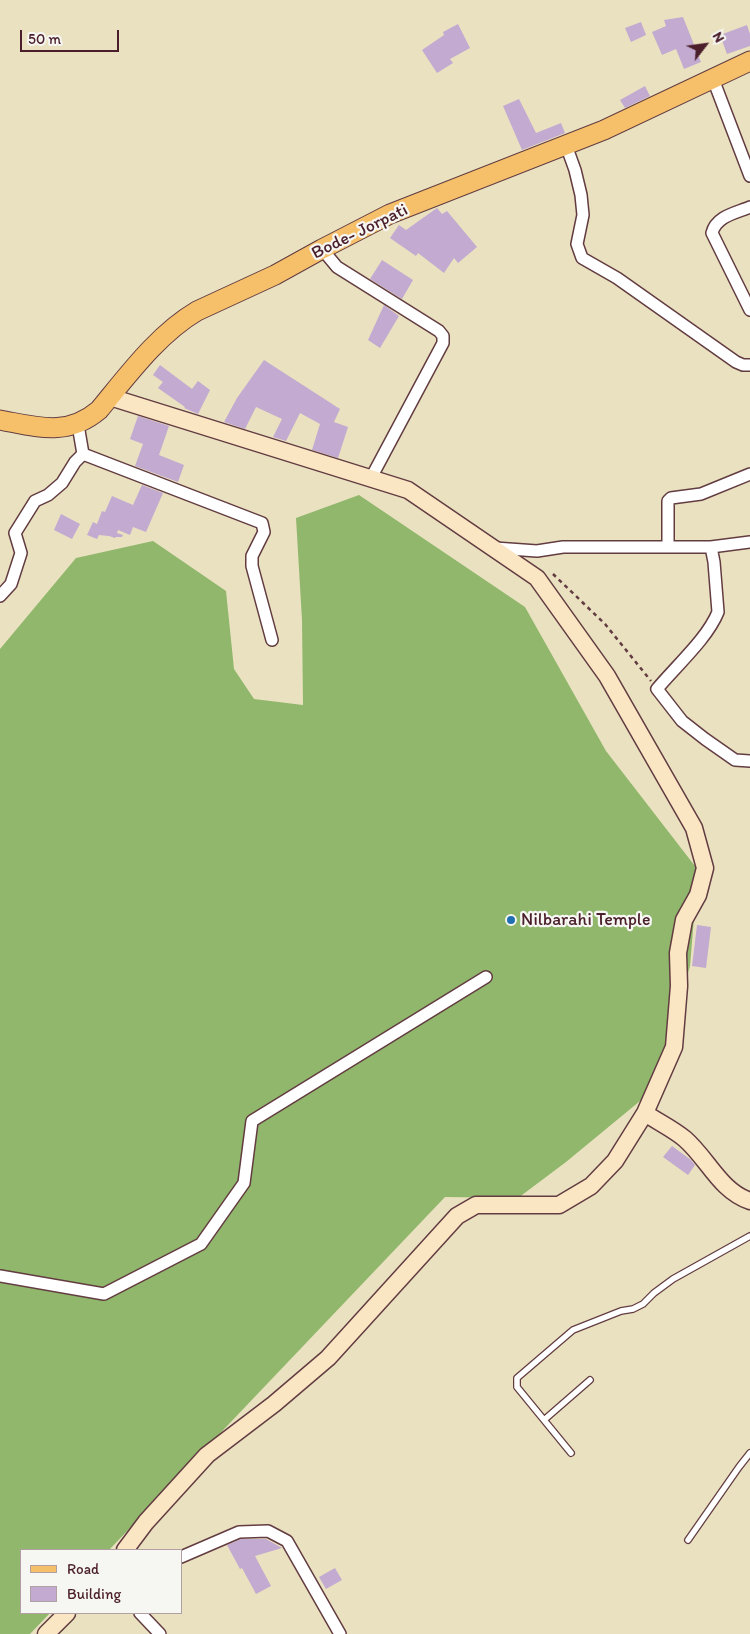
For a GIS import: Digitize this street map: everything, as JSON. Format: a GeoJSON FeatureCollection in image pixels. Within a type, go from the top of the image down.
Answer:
{"type":"FeatureCollection","features":[{"type":"Feature","properties":{"kind":"main road","name":"Bode- Jorpati"},"geometry":{"type":"LineString","coordinates":[[0,420],[50,428],[78,425],[89,419],[99,410],[159,342],[186,318],[232,294],[288,269],[390,214],[604,130],[750,61]]}},
{"type":"Feature","properties":{"kind":"main road"},"geometry":{"type":"LineString","coordinates":[[110,397],[408,490],[537,578],[607,676],[694,828],[705,868],[698,895],[684,920],[678,952],[679,986],[674,1047],[645,1113],[615,1161],[590,1186],[559,1205],[476,1205],[457,1216],[328,1358],[274,1404],[207,1455],[146,1522],[126,1549]]}},
{"type":"Feature","properties":{"kind":"main road"},"geometry":{"type":"LineString","coordinates":[[645,1113],[685,1139],[727,1188],[740,1198],[750,1201]]}},
{"type":"Feature","properties":{"kind":"main road"},"geometry":{"type":"LineString","coordinates":[[46,1634],[66,1614]]}},
{"type":"Feature","properties":{"kind":"street"},"geometry":{"type":"LineString","coordinates":[[713,79],[750,176]]}},
{"type":"Feature","properties":{"kind":"street"},"geometry":{"type":"LineString","coordinates":[[566,145],[575,170],[583,215],[581,230],[576,244],[582,258],[617,278],[736,362],[750,365]]}},
{"type":"Feature","properties":{"kind":"street"},"geometry":{"type":"LineString","coordinates":[[750,207],[720,219],[712,233],[750,310]]}},
{"type":"Feature","properties":{"kind":"street"},"geometry":{"type":"LineString","coordinates":[[322,249],[337,267],[439,331],[443,336],[443,343],[371,478]]}},
{"type":"Feature","properties":{"kind":"street"},"geometry":{"type":"LineString","coordinates":[[78,425],[84,454]]}},
{"type":"Feature","properties":{"kind":"street"},"geometry":{"type":"LineString","coordinates":[[0,596],[10,584],[21,553],[15,533],[34,501],[48,495],[62,483],[75,462],[84,454]]}},
{"type":"Feature","properties":{"kind":"street"},"geometry":{"type":"LineString","coordinates":[[84,454],[262,523],[264,532],[252,556],[252,566],[272,640]]}},
{"type":"Feature","properties":{"kind":"street"},"geometry":{"type":"LineString","coordinates":[[668,546],[668,501],[671,498],[701,494],[750,474]]}},
{"type":"Feature","properties":{"kind":"street"},"geometry":{"type":"LineString","coordinates":[[493,548],[537,551],[563,547],[711,547],[750,542]]}},
{"type":"Feature","properties":{"kind":"street"},"geometry":{"type":"LineString","coordinates":[[711,547],[718,612],[715,620],[657,689],[682,721],[735,760],[750,762]]}},
{"type":"Feature","properties":{"kind":"street"},"geometry":{"type":"LineString","coordinates":[[0,1276],[104,1294],[201,1244],[244,1183],[252,1121],[486,977]]}},
{"type":"Feature","properties":{"kind":"street"},"geometry":{"type":"LineString","coordinates":[[182,1557],[239,1532],[268,1531],[287,1542],[340,1634]]}},
{"type":"Feature","properties":{"kind":"street"},"geometry":{"type":"LineString","coordinates":[[141,1614],[160,1634]]}},
{"type":"Feature","properties":{"kind":"lane"},"geometry":{"type":"LineString","coordinates":[[571,1453],[517,1387],[517,1378],[573,1330],[621,1311],[633,1309],[642,1304],[673,1278],[750,1236]]}},
{"type":"Feature","properties":{"kind":"lane"},"geometry":{"type":"LineString","coordinates":[[544,1420],[590,1380]]}},
{"type":"Feature","properties":{"kind":"lane"},"geometry":{"type":"LineString","coordinates":[[688,1540],[750,1453]]}},
{"type":"Feature","properties":{"kind":"path"},"geometry":{"type":"LineString","coordinates":[[550,571],[605,624],[657,689]]}},
{"type":"Feature","properties":{"kind":"green space"},"geometry":{"type":"Polygon","coordinates":[[[359,495],[525,607],[606,751],[698,870],[690,966],[657,1087],[566,1162],[518,1198],[445,1197],[110,1549],[20,1549],[20,1614],[49,1614],[30,1634],[0,1634],[0,649],[76,558],[153,541],[226,591],[234,669],[254,699],[303,705],[302,620],[296,518],[359,495]]]}},
{"type":"Feature","properties":{"kind":"building"},"geometry":{"type":"Polygon","coordinates":[[[683,17],[701,62],[684,69],[676,49],[662,55],[652,32],[666,26],[664,20],[683,17]]]}},
{"type":"Feature","properties":{"kind":"building"},"geometry":{"type":"Polygon","coordinates":[[[641,22],[646,35],[631,42],[625,28],[641,22]]]}},
{"type":"Feature","properties":{"kind":"building"},"geometry":{"type":"Polygon","coordinates":[[[458,24],[470,48],[450,59],[453,63],[437,73],[422,50],[444,35],[443,32],[458,24]]]}},
{"type":"Feature","properties":{"kind":"building"},"geometry":{"type":"Polygon","coordinates":[[[747,25],[750,34],[750,46],[727,54],[720,35],[747,25]]]}},
{"type":"Feature","properties":{"kind":"building"},"geometry":{"type":"Polygon","coordinates":[[[645,86],[650,96],[625,108],[620,100],[645,86]]]}},
{"type":"Feature","properties":{"kind":"building"},"geometry":{"type":"Polygon","coordinates":[[[519,99],[536,133],[561,123],[565,133],[522,150],[503,106],[519,99]]]}},
{"type":"Feature","properties":{"kind":"building"},"geometry":{"type":"Polygon","coordinates":[[[437,208],[442,214],[447,211],[477,247],[458,263],[454,258],[444,273],[418,253],[416,256],[390,238],[399,225],[406,230],[437,208]]]}},
{"type":"Feature","properties":{"kind":"building"},"geometry":{"type":"Polygon","coordinates":[[[382,260],[413,280],[402,299],[370,279],[382,260]]]}},
{"type":"Feature","properties":{"kind":"building"},"geometry":{"type":"Polygon","coordinates":[[[384,305],[399,316],[380,348],[368,340],[384,305]]]}},
{"type":"Feature","properties":{"kind":"building"},"geometry":{"type":"Polygon","coordinates":[[[264,360],[340,409],[334,422],[348,427],[338,458],[312,450],[320,424],[300,413],[286,441],[273,437],[282,419],[256,407],[245,429],[224,422],[237,398],[264,360]]]}},
{"type":"Feature","properties":{"kind":"building"},"geometry":{"type":"Polygon","coordinates":[[[160,365],[192,389],[198,381],[210,390],[198,414],[184,408],[158,388],[163,382],[153,375],[160,365]]]}},
{"type":"Feature","properties":{"kind":"building"},"geometry":{"type":"Polygon","coordinates":[[[138,416],[169,426],[159,455],[184,465],[178,482],[135,466],[143,444],[130,439],[138,416]]]}},
{"type":"Feature","properties":{"kind":"building"},"geometry":{"type":"Polygon","coordinates":[[[142,485],[163,493],[146,532],[133,527],[130,535],[118,530],[117,533],[123,535],[122,537],[115,538],[99,535],[97,539],[87,535],[93,522],[97,524],[102,511],[105,512],[112,496],[133,505],[142,485]]]}},
{"type":"Feature","properties":{"kind":"building"},"geometry":{"type":"Polygon","coordinates":[[[61,514],[80,524],[72,539],[54,530],[61,514]]]}},
{"type":"Feature","properties":{"kind":"building"},"geometry":{"type":"Polygon","coordinates":[[[697,925],[711,927],[706,968],[692,966],[697,925]]]}},
{"type":"Feature","properties":{"kind":"building"},"geometry":{"type":"Polygon","coordinates":[[[672,1146],[695,1165],[688,1175],[663,1157],[672,1146]]]}},
{"type":"Feature","properties":{"kind":"building"},"geometry":{"type":"Polygon","coordinates":[[[241,1539],[266,1539],[282,1548],[255,1556],[271,1586],[256,1594],[227,1545],[241,1539]]]}},
{"type":"Feature","properties":{"kind":"building"},"geometry":{"type":"Polygon","coordinates":[[[335,1568],[342,1580],[326,1589],[319,1577],[335,1568]]]}},
{"type":"Feature","properties":{"kind":"place","name":"Nilbarahi Temple"},"geometry":{"type":"Point","coordinates":[511,920]}}]}
